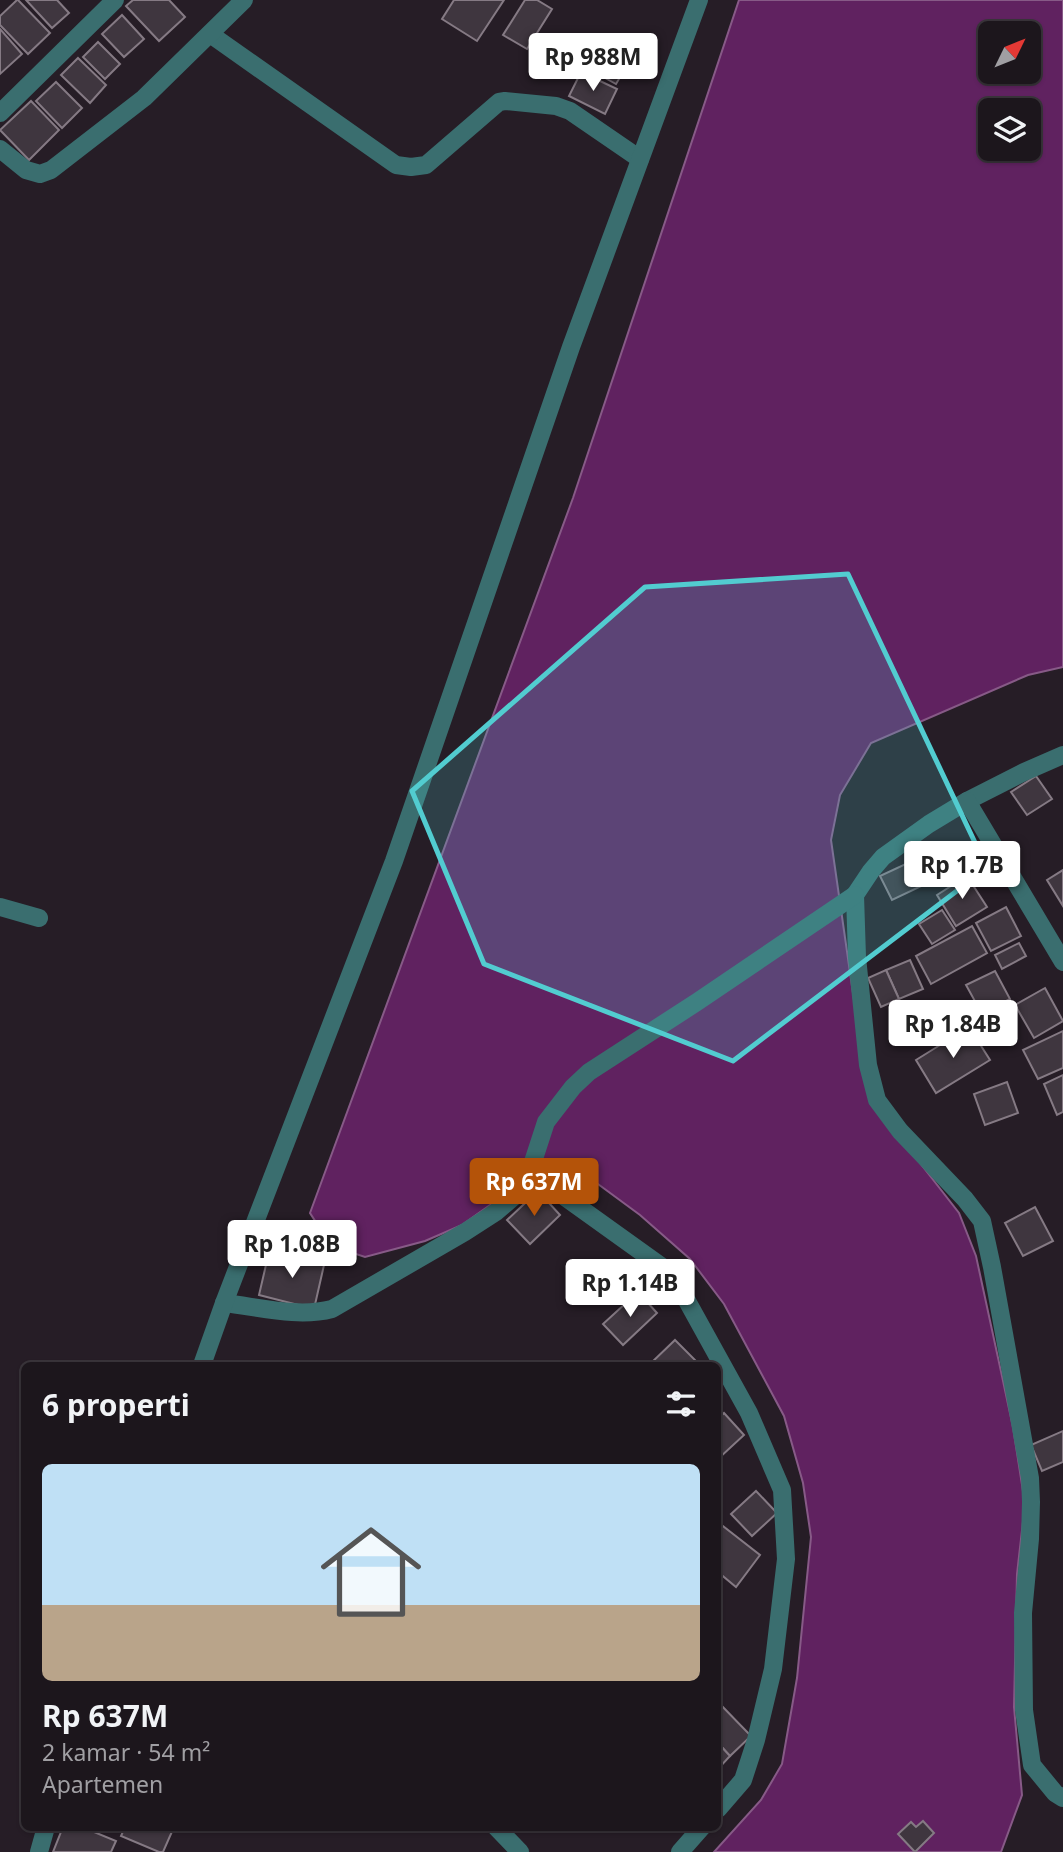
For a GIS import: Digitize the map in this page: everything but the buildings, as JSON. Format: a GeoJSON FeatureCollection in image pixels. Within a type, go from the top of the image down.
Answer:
{"type":"FeatureCollection","features":[{"type":"Feature","properties":{"kind":"street"},"geometry":{"type":"LineString","coordinates":[[0,113],[115,0]]}},
{"type":"Feature","properties":{"kind":"street"},"geometry":{"type":"LineString","coordinates":[[0,149],[26,170],[40,174],[51,170],[144,99],[244,0]]}},
{"type":"Feature","properties":{"kind":"street"},"geometry":{"type":"LineString","coordinates":[[203,1362],[394,861],[571,347],[699,0]]}},
{"type":"Feature","properties":{"kind":"street"},"geometry":{"type":"LineString","coordinates":[[210,34],[396,164],[411,167],[426,165],[499,102],[505,100],[556,106],[570,111],[640,159]]}},
{"type":"Feature","properties":{"kind":"street"},"geometry":{"type":"LineString","coordinates":[[224,1303],[304,1313],[332,1309],[496,1212],[520,1189],[530,1171],[546,1122],[573,1087],[589,1072],[852,897],[883,857],[929,824],[1024,772],[1063,755]]}},
{"type":"Feature","properties":{"kind":"street"},"geometry":{"type":"LineString","coordinates":[[967,802],[1063,962]]}},
{"type":"Feature","properties":{"kind":"street"},"geometry":{"type":"LineString","coordinates":[[852,897],[868,1065],[877,1100],[900,1131],[965,1199],[982,1221],[985,1233],[1030,1478],[1030,1539],[1023,1613],[1024,1710],[1032,1765],[1055,1793],[1063,1798]]}},
{"type":"Feature","properties":{"kind":"street"},"geometry":{"type":"LineString","coordinates":[[0,906],[39,918]]}},
{"type":"Feature","properties":{"kind":"street"},"geometry":{"type":"LineString","coordinates":[[520,1189],[538,1185],[555,1190],[668,1271],[750,1413],[782,1490],[786,1559],[772,1669],[756,1740],[743,1780],[721,1806]]}},
{"type":"Feature","properties":{"kind":"street"},"geometry":{"type":"LineString","coordinates":[[39,1852],[45,1831]]}},
{"type":"Feature","properties":{"kind":"street"},"geometry":{"type":"LineString","coordinates":[[500,1831],[520,1852]]}},
{"type":"Feature","properties":{"kind":"street"},"geometry":{"type":"LineString","coordinates":[[680,1852],[698,1831]]}},
{"type":"Feature","properties":{"kind":"highlighted area"},"geometry":{"type":"Polygon","coordinates":[[[848,574],[987,868],[733,1061],[484,964],[412,791],[645,587],[848,574]]]}},
{"type":"Feature","properties":{"kind":"shaded area"},"geometry":{"type":"Polygon","coordinates":[[[739,0],[1063,0],[1063,667],[1028,675],[871,743],[840,795],[831,840],[863,1063],[871,1100],[959,1213],[976,1256],[1013,1427],[1025,1504],[1017,1574],[1014,1707],[1022,1795],[1001,1852],[714,1852],[761,1800],[782,1764],[797,1678],[811,1537],[803,1483],[784,1416],[724,1304],[690,1259],[640,1215],[568,1162],[544,1161],[519,1176],[497,1200],[462,1225],[425,1241],[365,1257],[344,1250],[325,1236],[310,1213],[573,498],[739,0]]]}}]}
